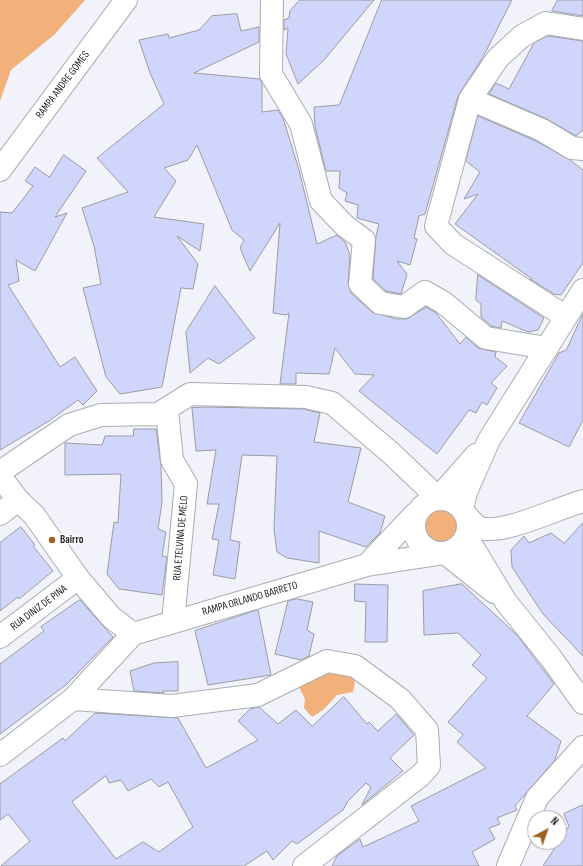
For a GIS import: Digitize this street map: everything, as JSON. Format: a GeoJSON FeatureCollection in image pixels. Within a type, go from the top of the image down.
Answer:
{"type":"FeatureCollection","features":[{"type":"Feature","properties":{"kind":"street","name":"RAMPA ANDRE GOMES"},"geometry":{"type":"LineString","coordinates":[[0,170],[126,0]]}},
{"type":"Feature","properties":{"kind":"street"},"geometry":{"type":"LineString","coordinates":[[272,0],[271,74],[301,124],[321,201],[345,226],[364,240],[360,284],[380,303],[404,307],[425,292],[444,303],[486,338],[547,348]]}},
{"type":"Feature","properties":{"kind":"street"},"geometry":{"type":"LineString","coordinates":[[566,317],[453,244],[436,226],[470,99],[498,58],[522,36],[546,23],[583,29]]}},
{"type":"Feature","properties":{"kind":"street"},"geometry":{"type":"LineString","coordinates":[[470,99],[542,130],[572,148],[583,149]]}},
{"type":"Feature","properties":{"kind":"street"},"geometry":{"type":"LineString","coordinates":[[445,553],[458,547],[465,520],[466,492],[489,440],[583,290]]}},
{"type":"Feature","properties":{"kind":"street"},"geometry":{"type":"LineString","coordinates":[[0,472],[69,425],[101,415],[158,414],[167,410],[190,394],[306,397],[332,403],[392,454],[438,498],[452,501],[465,520],[506,602],[581,696]]}},
{"type":"Feature","properties":{"kind":"street","name":"RUA ETELVINA DE MELO"},"geometry":{"type":"LineString","coordinates":[[167,410],[172,460],[186,484],[173,622]]}},
{"type":"Feature","properties":{"kind":"street"},"geometry":{"type":"LineString","coordinates":[[367,565],[426,502],[438,498],[489,440]]}},
{"type":"Feature","properties":{"kind":"street"},"geometry":{"type":"LineString","coordinates":[[0,476],[18,500],[34,515],[78,578],[111,617],[133,634],[73,699],[0,755]]}},
{"type":"Feature","properties":{"kind":"street"},"geometry":{"type":"LineString","coordinates":[[0,514],[18,500]]}},
{"type":"Feature","properties":{"kind":"street"},"geometry":{"type":"LineString","coordinates":[[465,520],[478,527],[491,530],[516,524],[566,506],[583,502]]}},
{"type":"Feature","properties":{"kind":"street"},"geometry":{"type":"LineString","coordinates":[[415,514],[413,523],[417,540],[430,551],[445,553],[506,602]]}},
{"type":"Feature","properties":{"kind":"street","name":"RAMPA ORLANDO BARRETO"},"geometry":{"type":"LineString","coordinates":[[133,634],[367,565],[445,553]]}},
{"type":"Feature","properties":{"kind":"street","name":"RUA DINIZ DE PINA"},"geometry":{"type":"LineString","coordinates":[[0,637],[78,578]]}},
{"type":"Feature","properties":{"kind":"street"},"geometry":{"type":"LineString","coordinates":[[73,699],[172,706],[258,694],[327,661],[355,666],[400,699],[427,730],[429,766],[421,775],[304,866]]}},
{"type":"Feature","properties":{"kind":"street"},"geometry":{"type":"LineString","coordinates":[[508,866],[538,798],[583,747]]}},
{"type":"Feature","properties":{"kind":"shaded area"},"geometry":{"type":"Polygon","coordinates":[[[0,0],[85,0],[54,35],[11,70],[0,101],[0,0]]]}},
{"type":"Feature","properties":{"kind":"shaded area"},"geometry":{"type":"Polygon","coordinates":[[[438,509],[444,509],[453,514],[457,520],[457,532],[453,538],[444,543],[438,543],[429,538],[424,529],[424,523],[429,514],[438,509]]]}},
{"type":"Feature","properties":{"kind":"shaded area"},"geometry":{"type":"Polygon","coordinates":[[[324,667],[350,672],[355,682],[353,692],[337,695],[323,710],[312,717],[304,708],[305,699],[299,687],[307,678],[324,667]]]}},
{"type":"Feature","properties":{"kind":"building"},"geometry":{"type":"Polygon","coordinates":[[[300,0],[374,0],[324,60],[298,84],[286,54],[288,28],[284,30],[284,20],[289,18],[290,11],[300,0]]]}},
{"type":"Feature","properties":{"kind":"building"},"geometry":{"type":"Polygon","coordinates":[[[382,0],[512,0],[483,57],[458,96],[425,214],[419,216],[414,238],[417,239],[410,265],[397,261],[407,274],[401,294],[386,291],[373,279],[376,236],[379,224],[357,218],[358,205],[345,201],[347,193],[339,188],[340,171],[326,171],[315,127],[314,107],[339,105],[382,0]]]}},
{"type":"Feature","properties":{"kind":"building"},"geometry":{"type":"Polygon","coordinates":[[[558,0],[583,0],[583,16],[552,11],[558,0]]]}},
{"type":"Feature","properties":{"kind":"building"},"geometry":{"type":"Polygon","coordinates":[[[237,14],[241,31],[259,27],[259,42],[194,73],[260,79],[262,84],[262,112],[278,110],[283,118],[299,170],[317,244],[337,235],[345,242],[350,255],[348,283],[351,293],[372,312],[396,319],[407,319],[426,307],[436,313],[460,344],[466,337],[478,348],[496,352],[495,357],[507,366],[491,383],[497,388],[487,405],[482,402],[476,413],[469,410],[437,454],[359,391],[374,375],[355,374],[335,348],[329,374],[296,373],[296,384],[280,384],[289,313],[286,315],[273,313],[280,223],[250,271],[240,248],[244,240],[232,230],[197,145],[188,160],[164,168],[176,181],[154,217],[204,224],[200,251],[177,236],[198,264],[193,289],[181,288],[162,387],[120,394],[106,377],[83,288],[101,284],[94,246],[82,208],[128,192],[97,158],[164,104],[150,73],[139,40],[168,34],[169,38],[199,30],[212,16],[237,14]]]}},
{"type":"Feature","properties":{"kind":"building"},"geometry":{"type":"Polygon","coordinates":[[[548,36],[583,41],[583,130],[576,136],[547,119],[489,94],[496,83],[509,89],[534,43],[548,36]]]}},
{"type":"Feature","properties":{"kind":"building"},"geometry":{"type":"Polygon","coordinates":[[[478,116],[536,141],[570,160],[583,170],[583,263],[561,295],[554,294],[530,279],[532,279],[455,224],[478,194],[464,199],[480,172],[466,161],[478,116]]]}},
{"type":"Feature","properties":{"kind":"building"},"geometry":{"type":"Polygon","coordinates":[[[64,155],[86,171],[55,217],[67,213],[35,271],[16,260],[19,281],[8,285],[60,367],[75,357],[97,391],[83,405],[78,400],[49,421],[0,450],[0,212],[12,213],[33,186],[25,181],[35,167],[49,177],[64,155]]]}},
{"type":"Feature","properties":{"kind":"building"},"geometry":{"type":"Polygon","coordinates":[[[478,275],[544,318],[538,330],[528,332],[502,321],[501,328],[491,326],[481,317],[481,304],[476,300],[478,275]]]}},
{"type":"Feature","properties":{"kind":"building"},"geometry":{"type":"Polygon","coordinates":[[[215,286],[255,338],[219,364],[208,358],[190,373],[186,332],[215,286]]]}},
{"type":"Feature","properties":{"kind":"building"},"geometry":{"type":"Polygon","coordinates":[[[583,314],[583,420],[569,447],[519,423],[559,353],[566,350],[583,314]]]}},
{"type":"Feature","properties":{"kind":"building"},"geometry":{"type":"Polygon","coordinates":[[[192,408],[304,409],[320,413],[314,442],[361,448],[348,502],[385,516],[380,533],[366,547],[319,531],[319,563],[287,558],[277,552],[274,529],[277,456],[242,455],[230,540],[240,542],[235,579],[213,575],[219,540],[212,539],[219,504],[207,504],[216,450],[196,451],[192,408]]]}},
{"type":"Feature","properties":{"kind":"building"},"geometry":{"type":"Polygon","coordinates":[[[134,429],[156,429],[161,466],[162,502],[158,529],[166,532],[162,556],[167,557],[162,595],[119,589],[107,574],[114,522],[118,523],[121,474],[65,475],[65,443],[102,445],[105,436],[133,436],[134,429]]]}},
{"type":"Feature","properties":{"kind":"building"},"geometry":{"type":"Polygon","coordinates":[[[583,523],[583,656],[543,614],[512,567],[511,550],[524,536],[529,543],[551,533],[564,543],[583,523]]]}},
{"type":"Feature","properties":{"kind":"building"},"geometry":{"type":"Polygon","coordinates":[[[21,527],[35,545],[33,546],[53,571],[19,599],[18,597],[0,611],[0,543],[21,527]]]}},
{"type":"Feature","properties":{"kind":"building"},"geometry":{"type":"Polygon","coordinates":[[[355,584],[388,585],[387,642],[365,642],[366,602],[355,601],[355,584]]]}},
{"type":"Feature","properties":{"kind":"building"},"geometry":{"type":"Polygon","coordinates":[[[462,584],[517,635],[554,684],[527,716],[561,741],[555,760],[515,806],[517,810],[497,818],[500,824],[489,828],[495,839],[472,852],[479,866],[332,866],[337,856],[360,839],[363,847],[419,821],[411,806],[486,768],[457,742],[463,735],[448,722],[487,678],[472,665],[481,655],[458,633],[424,635],[423,591],[462,584]]]}},
{"type":"Feature","properties":{"kind":"building"},"geometry":{"type":"Polygon","coordinates":[[[297,599],[313,602],[307,630],[314,634],[309,656],[301,660],[275,654],[288,601],[297,599]]]}},
{"type":"Feature","properties":{"kind":"building"},"geometry":{"type":"Polygon","coordinates":[[[80,600],[113,637],[67,684],[0,734],[0,664],[44,631],[41,627],[80,600]]]}},
{"type":"Feature","properties":{"kind":"building"},"geometry":{"type":"Polygon","coordinates":[[[258,610],[271,675],[208,685],[195,631],[258,610]]]}},
{"type":"Feature","properties":{"kind":"building"},"geometry":{"type":"Polygon","coordinates":[[[178,662],[178,691],[163,691],[164,693],[134,691],[130,671],[154,663],[178,662]]]}},
{"type":"Feature","properties":{"kind":"building"},"geometry":{"type":"Polygon","coordinates":[[[344,697],[367,724],[369,722],[378,731],[396,714],[414,735],[390,758],[403,771],[362,805],[371,787],[366,783],[348,801],[343,810],[297,844],[292,841],[273,860],[267,851],[244,866],[1,866],[30,841],[8,814],[0,820],[0,784],[63,738],[65,741],[95,713],[178,718],[206,768],[258,740],[238,721],[250,709],[259,707],[278,724],[296,710],[312,726],[344,697]],[[106,776],[72,802],[116,859],[143,842],[159,852],[193,827],[168,782],[159,787],[151,779],[128,791],[121,780],[109,783],[106,776]]]}},
{"type":"Feature","properties":{"kind":"building"},"geometry":{"type":"Polygon","coordinates":[[[583,805],[583,866],[543,866],[553,850],[567,850],[567,829],[569,826],[567,821],[567,813],[583,805]]]}},
{"type":"Feature","properties":{"kind":"place","name":"Bairro"},"geometry":{"type":"Point","coordinates":[52,540]}}]}
